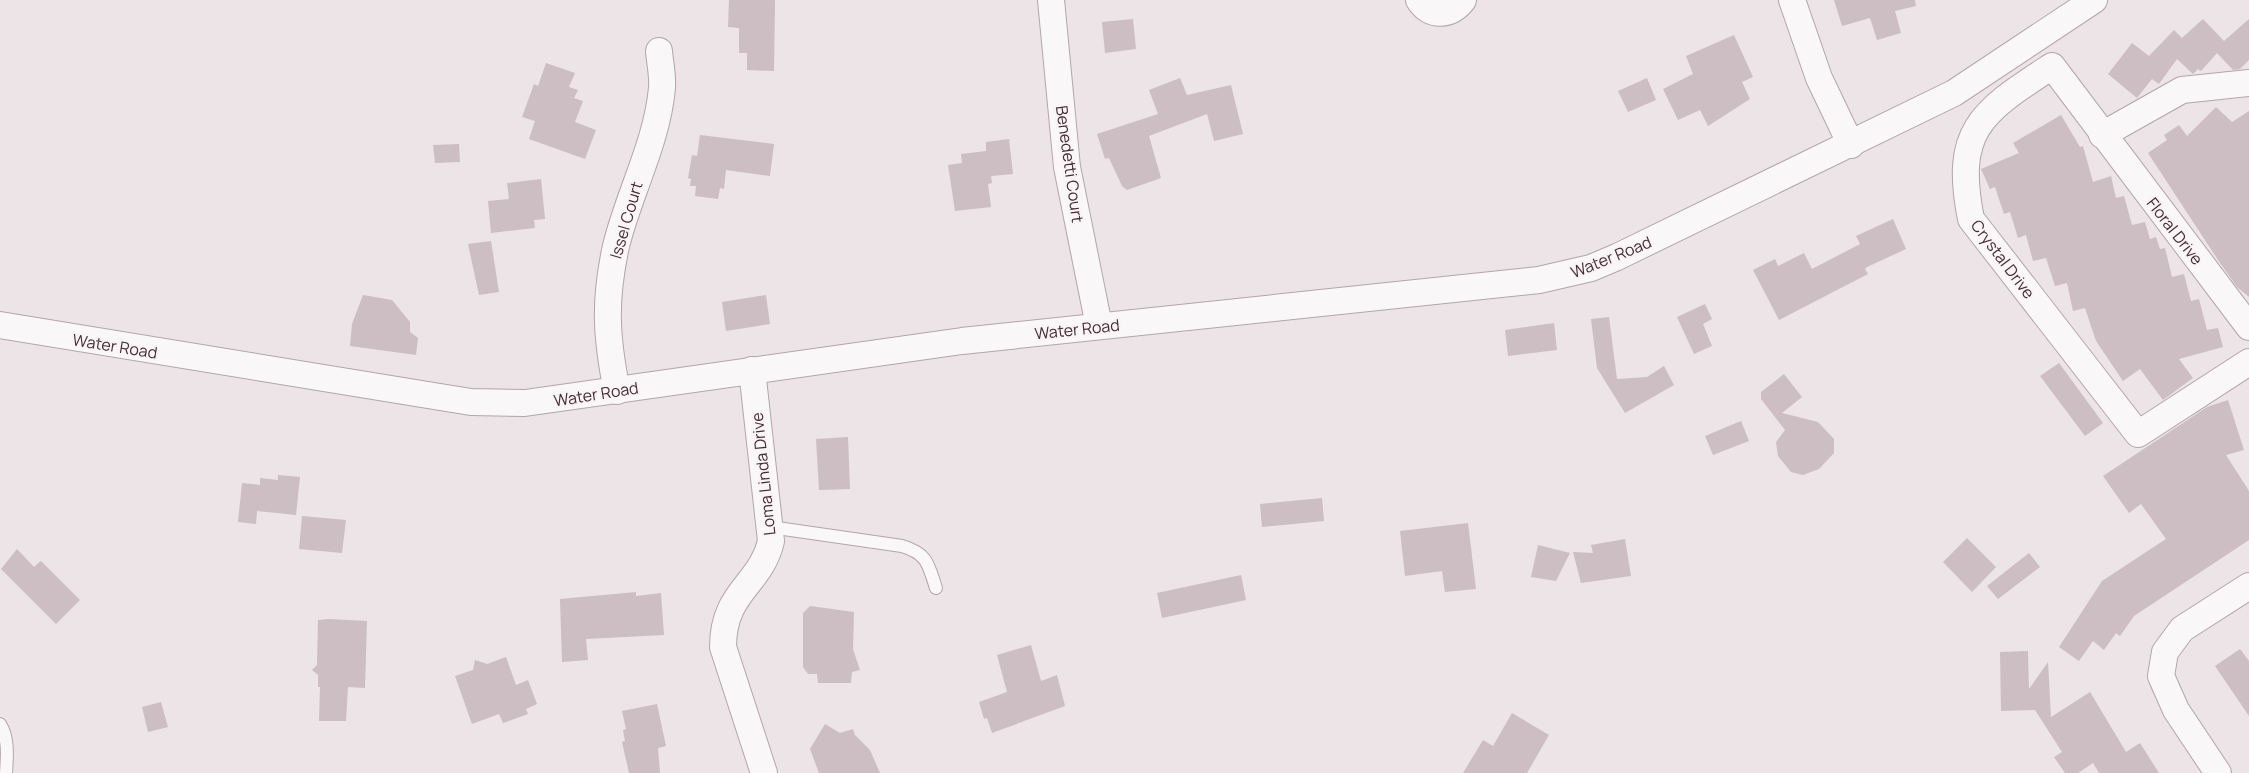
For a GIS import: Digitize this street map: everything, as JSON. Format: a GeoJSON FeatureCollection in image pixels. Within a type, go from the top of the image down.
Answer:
{"type":"FeatureCollection","features":[{"type":"Feature","properties":{"kind":"street","name":"Benedetti Court"},"geometry":{"type":"LineString","coordinates":[[1051,0],[1067,166],[1099,326]]}},
{"type":"Feature","properties":{"kind":"street"},"geometry":{"type":"LineString","coordinates":[[1419,0],[1429,10],[1444,13],[1458,7],[1463,0]]}},
{"type":"Feature","properties":{"kind":"street"},"geometry":{"type":"LineString","coordinates":[[1792,0],[1819,78],[1851,145]]}},
{"type":"Feature","properties":{"kind":"street","name":"Water Road"},"geometry":{"type":"LineString","coordinates":[[0,325],[471,402],[551,402],[752,370],[962,341],[1490,286],[1565,275],[1617,257],[1954,93],[2094,0]]}},
{"type":"Feature","properties":{"kind":"street","name":"Issel Court"},"geometry":{"type":"LineString","coordinates":[[617,391],[607,339],[608,293],[617,245],[657,118],[662,85],[659,51]]}},
{"type":"Feature","properties":{"kind":"street","name":"Crystal Drive"},"geometry":{"type":"LineString","coordinates":[[2102,135],[2052,66],[1997,102],[1972,133],[1964,183],[1971,219],[2138,434],[2249,362]]}},
{"type":"Feature","properties":{"kind":"street"},"geometry":{"type":"LineString","coordinates":[[2102,135],[2182,90],[2249,83]]}},
{"type":"Feature","properties":{"kind":"street","name":"Floral Drive"},"geometry":{"type":"LineString","coordinates":[[2102,135],[2249,327]]}},
{"type":"Feature","properties":{"kind":"street","name":"Loma Linda Drive"},"geometry":{"type":"LineString","coordinates":[[752,370],[770,526],[768,552],[730,607],[723,633],[726,662],[764,773]]}},
{"type":"Feature","properties":{"kind":"street"},"geometry":{"type":"LineString","coordinates":[[2218,773],[2176,710],[2161,676],[2165,652],[2182,629],[2249,586]]}},
{"type":"Feature","properties":{"kind":"lane"},"geometry":{"type":"LineString","coordinates":[[770,526],[903,546],[917,551],[927,562],[936,588]]}},
{"type":"Feature","properties":{"kind":"lane"},"geometry":{"type":"LineString","coordinates":[[0,724],[4,730],[8,755],[6,773]]}},
{"type":"Feature","properties":{"kind":"building"},"geometry":{"type":"Polygon","coordinates":[[[729,0],[775,0],[774,71],[747,70],[747,53],[739,53],[739,28],[728,27],[729,0]]]}},
{"type":"Feature","properties":{"kind":"building"},"geometry":{"type":"Polygon","coordinates":[[[1834,0],[1915,0],[1916,6],[1895,11],[1901,33],[1877,40],[1870,18],[1842,26],[1834,0]]]}},
{"type":"Feature","properties":{"kind":"building"},"geometry":{"type":"Polygon","coordinates":[[[1133,19],[1136,49],[1105,53],[1102,22],[1133,19]]]}},
{"type":"Feature","properties":{"kind":"building"},"geometry":{"type":"Polygon","coordinates":[[[2203,19],[2224,41],[2249,19],[2249,60],[2240,69],[2233,70],[2217,53],[2201,71],[2198,69],[2193,74],[2177,59],[2159,84],[2152,79],[2137,98],[2108,74],[2132,43],[2149,56],[2174,30],[2182,38],[2203,19]]]}},
{"type":"Feature","properties":{"kind":"building"},"geometry":{"type":"Polygon","coordinates":[[[1734,35],[1753,77],[1742,82],[1750,99],[1708,126],[1700,110],[1678,120],[1663,89],[1693,74],[1686,56],[1734,35]]]}},
{"type":"Feature","properties":{"kind":"building"},"geometry":{"type":"Polygon","coordinates":[[[546,63],[575,73],[569,87],[578,90],[574,98],[583,101],[575,122],[596,130],[585,159],[529,139],[535,121],[522,117],[534,84],[538,86],[546,63]]]}},
{"type":"Feature","properties":{"kind":"building"},"geometry":{"type":"Polygon","coordinates":[[[1180,78],[1187,95],[1231,85],[1243,134],[1214,141],[1207,114],[1149,136],[1161,178],[1127,190],[1122,186],[1109,158],[1105,159],[1097,134],[1158,114],[1149,90],[1180,78]]]}},
{"type":"Feature","properties":{"kind":"building"},"geometry":{"type":"Polygon","coordinates":[[[1647,78],[1656,100],[1628,112],[1618,91],[1647,78]]]}},
{"type":"Feature","properties":{"kind":"building"},"geometry":{"type":"Polygon","coordinates":[[[2216,107],[2232,122],[2249,111],[2249,297],[2237,287],[2218,260],[2148,153],[2167,140],[2164,135],[2179,125],[2187,136],[2216,107]]]}},
{"type":"Feature","properties":{"kind":"building"},"geometry":{"type":"Polygon","coordinates":[[[2061,115],[2080,147],[2083,146],[2093,182],[2111,176],[2116,198],[2124,196],[2132,225],[2145,222],[2150,239],[2156,237],[2160,249],[2165,248],[2172,277],[2184,274],[2191,301],[2199,299],[2207,330],[2218,328],[2223,347],[2179,359],[2193,378],[2163,400],[2140,369],[2123,381],[2096,341],[2085,308],[2073,311],[2067,283],[2055,286],[2046,258],[2033,261],[2026,235],[2018,238],[2010,212],[2004,214],[1995,187],[1990,189],[1981,169],[2019,153],[2013,143],[2061,115]]]}},
{"type":"Feature","properties":{"kind":"building"},"geometry":{"type":"Polygon","coordinates":[[[700,135],[774,144],[770,176],[726,170],[724,189],[720,188],[718,199],[695,196],[696,186],[690,186],[691,179],[688,178],[692,155],[697,156],[700,135]]]}},
{"type":"Feature","properties":{"kind":"building"},"geometry":{"type":"Polygon","coordinates":[[[1009,139],[1013,174],[991,176],[992,183],[988,184],[991,207],[955,211],[948,165],[962,163],[961,154],[986,151],[986,142],[1009,139]]]}},
{"type":"Feature","properties":{"kind":"building"},"geometry":{"type":"Polygon","coordinates":[[[459,144],[460,162],[435,163],[433,145],[459,144]]]}},
{"type":"Feature","properties":{"kind":"building"},"geometry":{"type":"Polygon","coordinates":[[[541,179],[545,219],[534,220],[535,228],[491,233],[488,201],[509,199],[507,183],[541,179]]]}},
{"type":"Feature","properties":{"kind":"building"},"geometry":{"type":"Polygon","coordinates":[[[1893,219],[1906,249],[1867,267],[1865,269],[1868,274],[1779,320],[1753,270],[1775,259],[1778,266],[1804,253],[1812,269],[1860,244],[1856,236],[1893,219]]]}},
{"type":"Feature","properties":{"kind":"building"},"geometry":{"type":"Polygon","coordinates":[[[491,241],[499,292],[479,295],[468,244],[491,241]]]}},
{"type":"Feature","properties":{"kind":"building"},"geometry":{"type":"Polygon","coordinates":[[[363,295],[392,300],[410,322],[410,332],[418,338],[416,355],[350,346],[352,324],[363,295]]]}},
{"type":"Feature","properties":{"kind":"building"},"geometry":{"type":"Polygon","coordinates":[[[766,295],[770,324],[726,331],[722,302],[766,295]]]}},
{"type":"Feature","properties":{"kind":"building"},"geometry":{"type":"Polygon","coordinates":[[[1705,304],[1712,319],[1703,324],[1712,346],[1694,354],[1677,317],[1705,304]]]}},
{"type":"Feature","properties":{"kind":"building"},"geometry":{"type":"Polygon","coordinates":[[[1609,317],[1617,379],[1647,377],[1664,366],[1674,385],[1625,413],[1597,368],[1591,319],[1609,317]]]}},
{"type":"Feature","properties":{"kind":"building"},"geometry":{"type":"Polygon","coordinates":[[[1554,323],[1557,350],[1508,356],[1505,330],[1554,323]]]}},
{"type":"Feature","properties":{"kind":"building"},"geometry":{"type":"Polygon","coordinates":[[[2059,363],[2103,423],[2085,436],[2040,376],[2059,363]]]}},
{"type":"Feature","properties":{"kind":"building"},"geometry":{"type":"Polygon","coordinates":[[[1784,374],[1802,397],[1782,413],[1818,422],[1834,439],[1834,453],[1819,469],[1803,475],[1791,472],[1778,456],[1776,442],[1785,430],[1761,399],[1761,392],[1784,374]]]}},
{"type":"Feature","properties":{"kind":"building"},"geometry":{"type":"Polygon","coordinates":[[[2228,400],[2244,450],[2226,455],[2249,491],[2249,540],[2134,616],[2120,636],[2116,633],[2104,650],[2093,641],[2079,661],[2059,647],[2102,581],[2166,539],[2141,504],[2129,513],[2103,476],[2207,407],[2228,400]]]}},
{"type":"Feature","properties":{"kind":"building"},"geometry":{"type":"Polygon","coordinates":[[[1741,421],[1749,441],[1713,455],[1705,436],[1741,421]]]}},
{"type":"Feature","properties":{"kind":"building"},"geometry":{"type":"Polygon","coordinates":[[[848,437],[850,489],[819,490],[816,439],[848,437]]]}},
{"type":"Feature","properties":{"kind":"building"},"geometry":{"type":"Polygon","coordinates":[[[278,475],[300,477],[296,515],[257,511],[256,524],[238,522],[242,483],[260,485],[260,478],[278,480],[278,475]]]}},
{"type":"Feature","properties":{"kind":"building"},"geometry":{"type":"Polygon","coordinates":[[[1322,498],[1324,521],[1262,527],[1260,504],[1322,498]]]}},
{"type":"Feature","properties":{"kind":"building"},"geometry":{"type":"Polygon","coordinates":[[[302,516],[346,520],[342,553],[299,549],[302,516]]]}},
{"type":"Feature","properties":{"kind":"building"},"geometry":{"type":"Polygon","coordinates":[[[1468,523],[1476,589],[1445,592],[1442,571],[1405,576],[1400,531],[1468,523]]]}},
{"type":"Feature","properties":{"kind":"building"},"geometry":{"type":"Polygon","coordinates":[[[1967,538],[1996,567],[1972,592],[1943,562],[1967,538]]]}},
{"type":"Feature","properties":{"kind":"building"},"geometry":{"type":"Polygon","coordinates":[[[1625,539],[1631,576],[1581,583],[1573,552],[1593,553],[1591,545],[1625,539]]]}},
{"type":"Feature","properties":{"kind":"building"},"geometry":{"type":"Polygon","coordinates":[[[1538,545],[1570,553],[1556,581],[1531,577],[1538,545]]]}},
{"type":"Feature","properties":{"kind":"building"},"geometry":{"type":"Polygon","coordinates":[[[17,549],[34,567],[41,561],[80,600],[56,624],[1,569],[17,549]]]}},
{"type":"Feature","properties":{"kind":"building"},"geometry":{"type":"Polygon","coordinates":[[[2029,553],[2040,567],[1998,599],[1987,586],[2029,553]]]}},
{"type":"Feature","properties":{"kind":"building"},"geometry":{"type":"Polygon","coordinates":[[[1241,575],[1246,600],[1162,618],[1157,593],[1241,575]]]}},
{"type":"Feature","properties":{"kind":"building"},"geometry":{"type":"Polygon","coordinates":[[[636,592],[636,596],[661,593],[664,635],[586,639],[588,660],[562,662],[560,599],[636,592]]]}},
{"type":"Feature","properties":{"kind":"building"},"geometry":{"type":"Polygon","coordinates":[[[810,606],[854,612],[853,649],[860,670],[852,672],[851,683],[818,683],[817,674],[808,674],[803,667],[803,613],[810,606]]]}},
{"type":"Feature","properties":{"kind":"building"},"geometry":{"type":"Polygon","coordinates":[[[318,620],[367,621],[365,688],[348,687],[346,721],[319,721],[320,687],[318,687],[318,675],[312,670],[317,665],[318,620]]]}},
{"type":"Feature","properties":{"kind":"building"},"geometry":{"type":"Polygon","coordinates":[[[1031,645],[1041,681],[1057,675],[1065,706],[992,733],[987,718],[984,719],[979,702],[1007,692],[997,655],[1031,645]]]}},
{"type":"Feature","properties":{"kind":"building"},"geometry":{"type":"Polygon","coordinates":[[[2240,649],[2249,661],[2249,716],[2215,666],[2240,649]]]}},
{"type":"Feature","properties":{"kind":"building"},"geometry":{"type":"Polygon","coordinates":[[[2028,651],[2029,689],[2048,662],[2051,717],[2090,692],[2126,752],[2140,743],[2159,773],[2099,773],[2093,763],[2078,773],[2065,773],[2054,757],[2062,752],[2035,710],[2001,711],[2000,652],[2028,651]]]}},
{"type":"Feature","properties":{"kind":"building"},"geometry":{"type":"Polygon","coordinates":[[[506,657],[516,685],[528,680],[537,704],[526,709],[528,714],[503,723],[499,714],[472,724],[455,676],[473,670],[475,660],[487,664],[506,657]]]}},
{"type":"Feature","properties":{"kind":"building"},"geometry":{"type":"Polygon","coordinates":[[[161,702],[168,727],[148,732],[142,707],[161,702]]]}},
{"type":"Feature","properties":{"kind":"building"},"geometry":{"type":"Polygon","coordinates":[[[657,704],[666,746],[658,748],[660,773],[629,773],[622,742],[625,741],[623,730],[626,729],[622,711],[657,704]]]}},
{"type":"Feature","properties":{"kind":"building"},"geometry":{"type":"Polygon","coordinates":[[[1512,713],[1549,735],[1527,773],[1463,773],[1483,740],[1493,746],[1512,713]]]}},
{"type":"Feature","properties":{"kind":"building"},"geometry":{"type":"Polygon","coordinates":[[[825,724],[840,733],[853,729],[855,735],[870,750],[880,773],[819,773],[810,749],[825,724]]]}}]}
